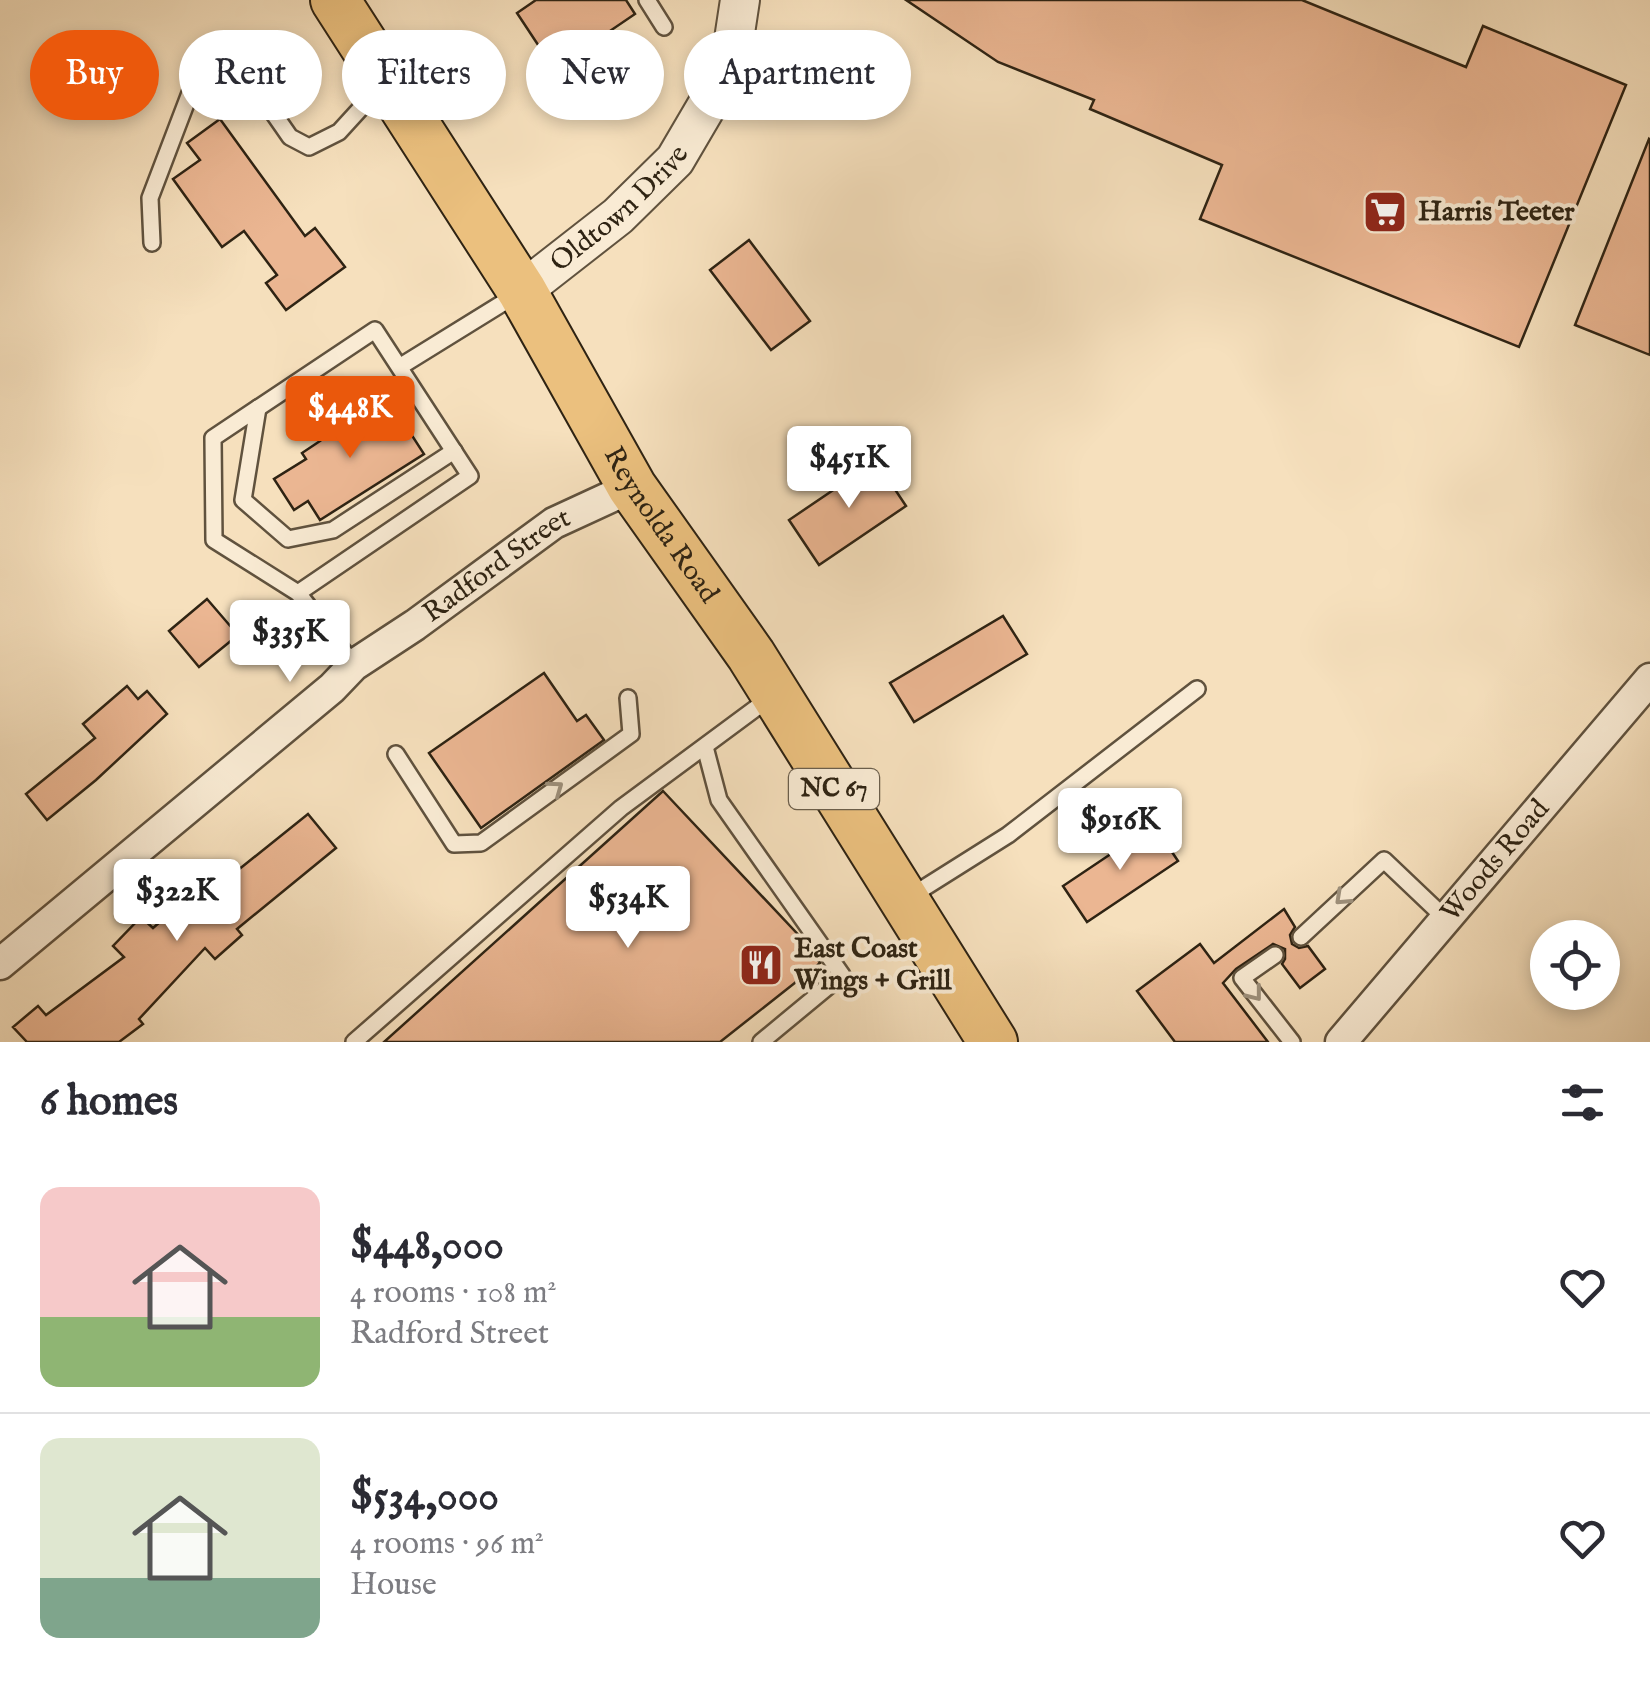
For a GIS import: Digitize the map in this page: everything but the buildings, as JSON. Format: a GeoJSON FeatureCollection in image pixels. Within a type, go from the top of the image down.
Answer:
{"type":"FeatureCollection","features":[{"type":"Feature","properties":{"kind":"main road","name":"Reynolda Road"},"geometry":{"type":"LineString","coordinates":[[335,0],[354,30]]}},
{"type":"Feature","properties":{"kind":"main road","name":"Reynolda Road"},"geometry":{"type":"LineString","coordinates":[[413,120],[522,291],[632,487],[751,655],[993,1042]]}},
{"type":"Feature","properties":{"kind":"street","name":"Oldtown Drive"},"geometry":{"type":"LineString","coordinates":[[522,291],[618,216],[675,160],[719,85],[733,46],[740,0]]}},
{"type":"Feature","properties":{"kind":"street","name":"Radford Street"},"geometry":{"type":"LineString","coordinates":[[0,964],[332,688],[354,665],[554,522],[632,487]]}},
{"type":"Feature","properties":{"kind":"street","name":"Woods Road"},"geometry":{"type":"LineString","coordinates":[[1341,1042],[1650,679]]}},
{"type":"Feature","properties":{"kind":"lane"},"geometry":{"type":"LineString","coordinates":[[647,0],[664,27]]}},
{"type":"Feature","properties":{"kind":"lane"},"geometry":{"type":"LineString","coordinates":[[152,243],[150,198],[208,56],[233,56],[290,137],[309,147],[339,132],[350,120]]}},
{"type":"Feature","properties":{"kind":"lane"},"geometry":{"type":"LineString","coordinates":[[401,366],[522,291]]}},
{"type":"Feature","properties":{"kind":"lane"},"geometry":{"type":"LineString","coordinates":[[298,593],[470,476],[375,330],[213,438],[214,540],[298,593],[354,665]]}},
{"type":"Feature","properties":{"kind":"lane"},"geometry":{"type":"LineString","coordinates":[[258,408],[243,500],[288,539],[333,530],[454,450]]}},
{"type":"Feature","properties":{"kind":"lane"},"geometry":{"type":"LineString","coordinates":[[905,900],[1008,835],[1198,689]]}},
{"type":"Feature","properties":{"kind":"lane"},"geometry":{"type":"LineString","coordinates":[[354,1042],[622,808],[774,694]]}},
{"type":"Feature","properties":{"kind":"lane"},"geometry":{"type":"LineString","coordinates":[[396,754],[454,844],[481,843],[631,734],[628,698]]}},
{"type":"Feature","properties":{"kind":"lane"},"geometry":{"type":"LineString","coordinates":[[705,747],[719,800],[842,974],[761,1042]]}},
{"type":"Feature","properties":{"kind":"lane"},"geometry":{"type":"LineString","coordinates":[[1300,936],[1384,860],[1445,918]]}},
{"type":"Feature","properties":{"kind":"lane"},"geometry":{"type":"LineString","coordinates":[[1275,955],[1242,978],[1292,1042]]}},
{"type":"Feature","properties":{"kind":"place","name":"Harris Teeter"},"geometry":{"type":"Point","coordinates":[1385,212]}},
{"type":"Feature","properties":{"kind":"place","name":"East Coast Wings + Grill"},"geometry":{"type":"Point","coordinates":[761,965]}}]}
